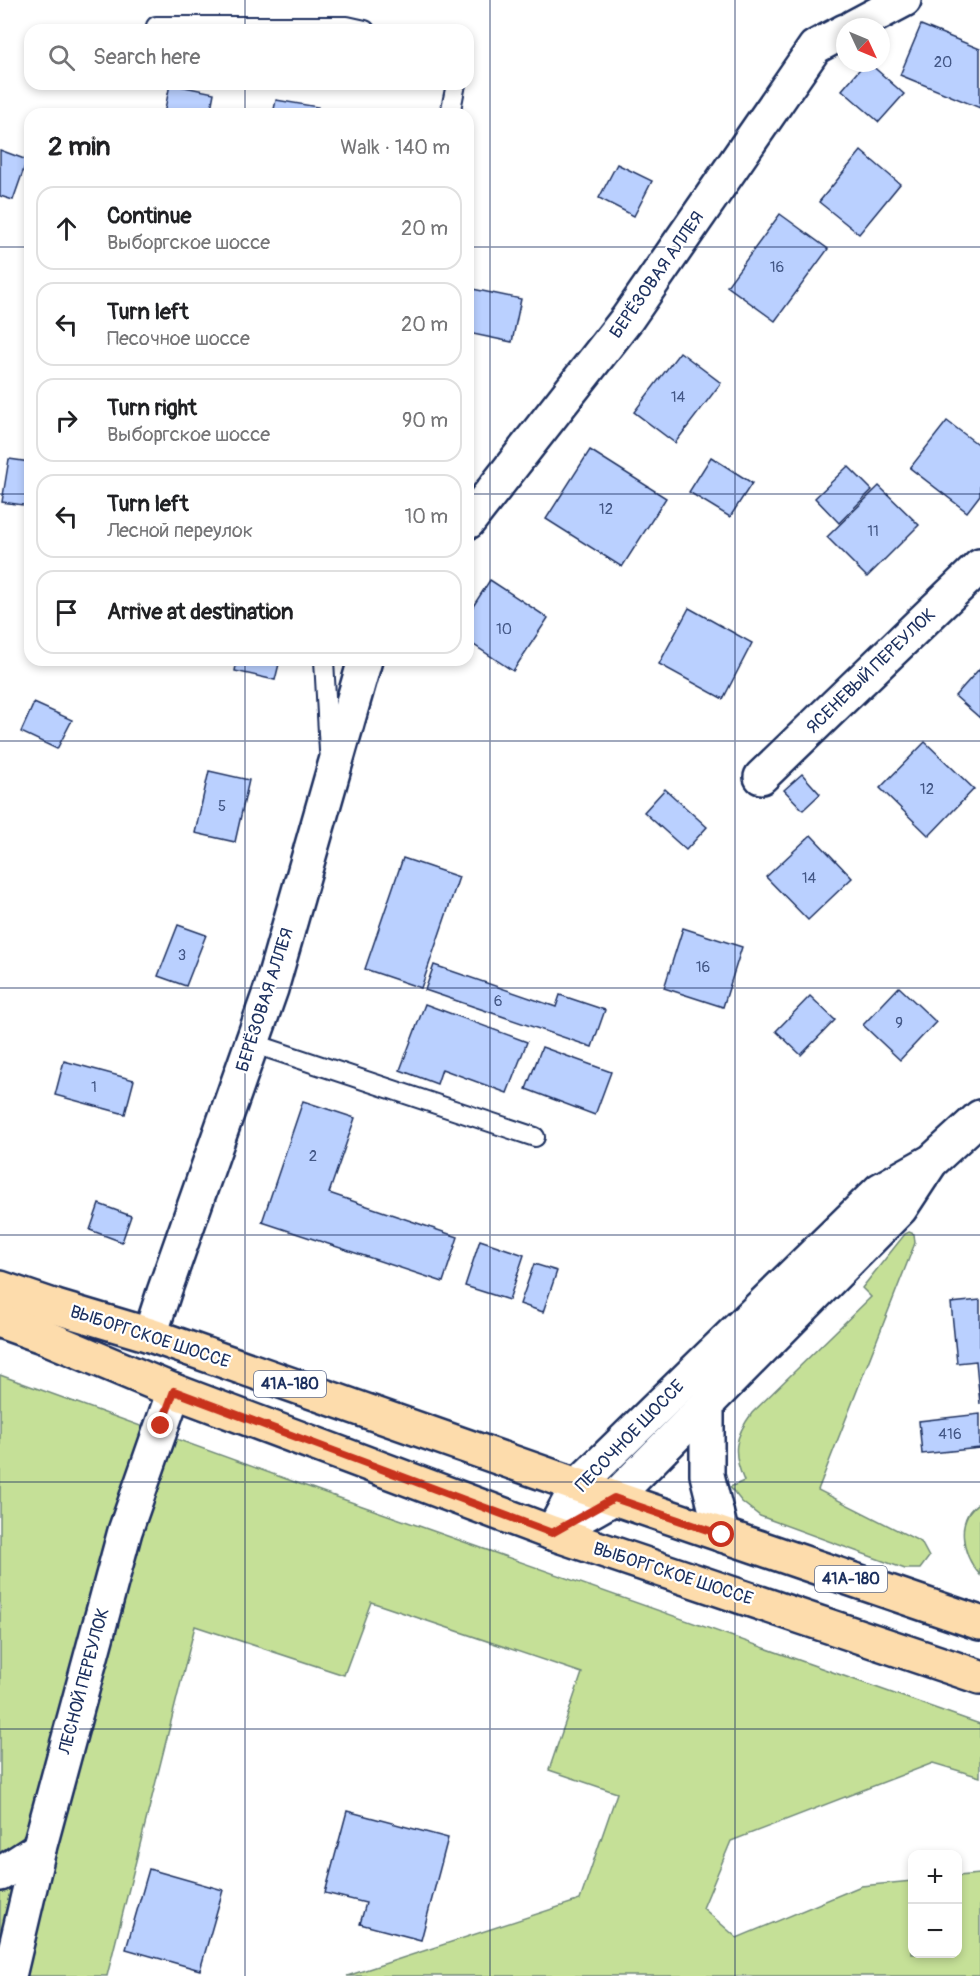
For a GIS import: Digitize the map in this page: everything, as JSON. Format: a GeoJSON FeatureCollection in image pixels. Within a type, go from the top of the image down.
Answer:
{"type":"FeatureCollection","features":[{"type":"Feature","properties":{"kind":"main road","name":"ВЫБОРГСКОЕ ШОССЕ"},"geometry":{"type":"LineString","coordinates":[[0,1288],[150,1335],[614,1498],[980,1623]]}},
{"type":"Feature","properties":{"kind":"main road","name":"ВЫБОРГСКОЕ ШОССЕ"},"geometry":{"type":"LineString","coordinates":[[0,1322],[45,1337],[174,1391],[552,1533],[980,1677]]}},
{"type":"Feature","properties":{"kind":"street"},"geometry":{"type":"LineString","coordinates":[[870,18],[904,0]]}},
{"type":"Feature","properties":{"kind":"street","name":"БЕРЁЗОВАЯ АЛЛЕЯ"},"geometry":{"type":"LineString","coordinates":[[474,514],[627,319],[815,47],[836,36]]}},
{"type":"Feature","properties":{"kind":"street","name":"ЯСЕНЕВЫЙ ПЕРЕУЛОК"},"geometry":{"type":"LineString","coordinates":[[761,777],[980,566]]}},
{"type":"Feature","properties":{"kind":"street","name":"БЕРЁЗОВАЯ АЛЛЕЯ"},"geometry":{"type":"LineString","coordinates":[[150,1335],[271,989],[363,666]]}},
{"type":"Feature","properties":{"kind":"street","name":"ПЕСОЧНОЕ ШОССЕ"},"geometry":{"type":"LineString","coordinates":[[552,1533],[578,1485],[880,1190],[932,1161],[980,1117]]}},
{"type":"Feature","properties":{"kind":"street","name":"ПЕСОЧНОЕ ШОССЕ"},"geometry":{"type":"LineString","coordinates":[[552,1533],[614,1498],[900,1209],[932,1161]]}},
{"type":"Feature","properties":{"kind":"street","name":"ЛЕСНОЙ ПЕРЕУЛОК"},"geometry":{"type":"LineString","coordinates":[[9,1976],[39,1849],[125,1531],[174,1391]]}},
{"type":"Feature","properties":{"kind":"street"},"geometry":{"type":"LineString","coordinates":[[707,1406],[707,1474],[722,1535]]}},
{"type":"Feature","properties":{"kind":"street"},"geometry":{"type":"LineString","coordinates":[[0,1874],[39,1849]]}},
{"type":"Feature","properties":{"kind":"lane"},"geometry":{"type":"LineString","coordinates":[[451,108],[455,90]]}},
{"type":"Feature","properties":{"kind":"lane"},"geometry":{"type":"LineString","coordinates":[[324,666],[331,780]]}},
{"type":"Feature","properties":{"kind":"lane"},"geometry":{"type":"LineString","coordinates":[[252,1043],[535,1137]]}},
{"type":"Feature","properties":{"kind":"green space"},"geometry":{"type":"Polygon","coordinates":[[[909,1232],[914,1234],[915,1243],[818,1490],[921,1542],[929,1557],[920,1569],[905,1569],[760,1516],[742,1502],[730,1487],[744,1481],[738,1462],[737,1446],[741,1430],[752,1413],[871,1297],[862,1288],[909,1232]]]}},
{"type":"Feature","properties":{"kind":"green space"},"geometry":{"type":"Polygon","coordinates":[[[0,1375],[300,1484],[980,1724],[980,1777],[933,1763],[731,1841],[703,1908],[737,1938],[861,1886],[908,1881],[908,1958],[962,1958],[962,1876],[980,1874],[980,1976],[347,1976],[580,1900],[617,1793],[549,1770],[582,1673],[371,1602],[344,1675],[195,1626],[107,1976],[0,1976],[0,1375]]]}},
{"type":"Feature","properties":{"kind":"green space"},"geometry":{"type":"Polygon","coordinates":[[[980,1502],[980,1575],[965,1547],[964,1527],[966,1517],[980,1502]]]}},
{"type":"Feature","properties":{"kind":"building"},"geometry":{"type":"Polygon","coordinates":[[[921,25],[980,49],[980,108],[900,75],[921,25]]]}},
{"type":"Feature","properties":{"kind":"building"},"geometry":{"type":"Polygon","coordinates":[[[857,72],[879,72],[904,94],[879,122],[842,90],[857,72]]]}},
{"type":"Feature","properties":{"kind":"building"},"geometry":{"type":"Polygon","coordinates":[[[169,90],[199,90],[214,93],[211,108],[165,108],[169,90]]]}},
{"type":"Feature","properties":{"kind":"building"},"geometry":{"type":"Polygon","coordinates":[[[276,100],[318,107],[318,108],[274,108],[276,100]]]}},
{"type":"Feature","properties":{"kind":"building"},"geometry":{"type":"Polygon","coordinates":[[[0,150],[24,159],[24,169],[13,200],[0,196],[0,150]]]}},
{"type":"Feature","properties":{"kind":"building"},"geometry":{"type":"Polygon","coordinates":[[[861,151],[900,184],[859,234],[819,202],[861,151]]]}},
{"type":"Feature","properties":{"kind":"building"},"geometry":{"type":"Polygon","coordinates":[[[617,164],[652,181],[634,216],[599,198],[617,164]]]}},
{"type":"Feature","properties":{"kind":"building"},"geometry":{"type":"Polygon","coordinates":[[[780,214],[828,249],[775,321],[727,286],[780,214]]]}},
{"type":"Feature","properties":{"kind":"building"},"geometry":{"type":"Polygon","coordinates":[[[474,289],[521,299],[512,342],[474,334],[474,289]]]}},
{"type":"Feature","properties":{"kind":"building"},"geometry":{"type":"Polygon","coordinates":[[[680,352],[721,383],[675,443],[634,412],[680,352]]]}},
{"type":"Feature","properties":{"kind":"building"},"geometry":{"type":"Polygon","coordinates":[[[947,421],[980,446],[980,495],[967,512],[910,468],[947,421]]]}},
{"type":"Feature","properties":{"kind":"building"},"geometry":{"type":"Polygon","coordinates":[[[590,450],[666,498],[622,567],[546,519],[590,450]]]}},
{"type":"Feature","properties":{"kind":"building"},"geometry":{"type":"Polygon","coordinates":[[[711,457],[752,483],[730,517],[689,492],[711,457]]]}},
{"type":"Feature","properties":{"kind":"building"},"geometry":{"type":"Polygon","coordinates":[[[9,459],[24,461],[24,505],[2,502],[9,459]]]}},
{"type":"Feature","properties":{"kind":"building"},"geometry":{"type":"Polygon","coordinates":[[[848,466],[872,490],[839,523],[815,498],[848,466]]]}},
{"type":"Feature","properties":{"kind":"building"},"geometry":{"type":"Polygon","coordinates":[[[879,486],[919,525],[867,577],[827,537],[879,486]]]}},
{"type":"Feature","properties":{"kind":"building"},"geometry":{"type":"Polygon","coordinates":[[[490,580],[548,618],[513,671],[474,645],[474,605],[490,580]]]}},
{"type":"Feature","properties":{"kind":"building"},"geometry":{"type":"Polygon","coordinates":[[[689,608],[752,643],[723,699],[659,664],[689,608]]]}},
{"type":"Feature","properties":{"kind":"building"},"geometry":{"type":"Polygon","coordinates":[[[236,666],[278,666],[275,680],[235,671],[236,666]]]}},
{"type":"Feature","properties":{"kind":"building"},"geometry":{"type":"Polygon","coordinates":[[[980,668],[980,718],[955,696],[980,668]]]}},
{"type":"Feature","properties":{"kind":"building"},"geometry":{"type":"Polygon","coordinates":[[[34,703],[72,720],[57,749],[21,732],[34,703]]]}},
{"type":"Feature","properties":{"kind":"building"},"geometry":{"type":"Polygon","coordinates":[[[925,742],[974,789],[929,836],[880,788],[925,742]]]}},
{"type":"Feature","properties":{"kind":"building"},"geometry":{"type":"Polygon","coordinates":[[[209,771],[249,780],[235,842],[195,833],[209,771]]]}},
{"type":"Feature","properties":{"kind":"building"},"geometry":{"type":"Polygon","coordinates":[[[802,774],[820,794],[803,810],[784,790],[802,774]]]}},
{"type":"Feature","properties":{"kind":"building"},"geometry":{"type":"Polygon","coordinates":[[[665,789],[707,827],[686,850],[644,812],[665,789]]]}},
{"type":"Feature","properties":{"kind":"building"},"geometry":{"type":"Polygon","coordinates":[[[811,835],[852,878],[808,920],[766,877],[811,835]]]}},
{"type":"Feature","properties":{"kind":"building"},"geometry":{"type":"Polygon","coordinates":[[[403,858],[459,877],[421,988],[365,969],[403,858]]]}},
{"type":"Feature","properties":{"kind":"building"},"geometry":{"type":"Polygon","coordinates":[[[178,925],[206,935],[186,986],[158,976],[178,925]]]}},
{"type":"Feature","properties":{"kind":"building"},"geometry":{"type":"Polygon","coordinates":[[[683,928],[742,947],[723,1007],[664,988],[683,928]]]}},
{"type":"Feature","properties":{"kind":"building"},"geometry":{"type":"Polygon","coordinates":[[[434,965],[556,1007],[560,995],[605,1010],[592,1047],[425,990],[434,965]]]}},
{"type":"Feature","properties":{"kind":"building"},"geometry":{"type":"Polygon","coordinates":[[[899,987],[936,1022],[900,1060],[863,1025],[899,987]]]}},
{"type":"Feature","properties":{"kind":"building"},"geometry":{"type":"Polygon","coordinates":[[[810,996],[835,1020],[801,1055],[776,1031],[810,996]]]}},
{"type":"Feature","properties":{"kind":"building"},"geometry":{"type":"Polygon","coordinates":[[[425,1004],[527,1042],[507,1093],[442,1069],[437,1084],[400,1070],[425,1004]]]}},
{"type":"Feature","properties":{"kind":"building"},"geometry":{"type":"Polygon","coordinates":[[[542,1047],[611,1072],[595,1115],[526,1089],[542,1047]]]}},
{"type":"Feature","properties":{"kind":"building"},"geometry":{"type":"Polygon","coordinates":[[[64,1061],[134,1080],[125,1114],[55,1095],[64,1061]]]}},
{"type":"Feature","properties":{"kind":"building"},"geometry":{"type":"Polygon","coordinates":[[[303,1101],[355,1118],[329,1193],[458,1237],[443,1282],[262,1222],[303,1101]]]}},
{"type":"Feature","properties":{"kind":"building"},"geometry":{"type":"Polygon","coordinates":[[[99,1204],[131,1216],[122,1242],[90,1230],[99,1204]]]}},
{"type":"Feature","properties":{"kind":"building"},"geometry":{"type":"Polygon","coordinates":[[[480,1240],[524,1255],[509,1300],[465,1286],[480,1240]]]}},
{"type":"Feature","properties":{"kind":"building"},"geometry":{"type":"Polygon","coordinates":[[[534,1264],[557,1271],[543,1312],[520,1304],[534,1264]]]}},
{"type":"Feature","properties":{"kind":"building"},"geometry":{"type":"Polygon","coordinates":[[[980,1300],[980,1404],[976,1361],[957,1363],[951,1303],[980,1300]]]}},
{"type":"Feature","properties":{"kind":"building"},"geometry":{"type":"Polygon","coordinates":[[[980,1414],[980,1448],[922,1454],[919,1421],[980,1414]]]}},
{"type":"Feature","properties":{"kind":"building"},"geometry":{"type":"Polygon","coordinates":[[[347,1811],[448,1838],[421,1940],[360,1924],[366,1903],[325,1893],[347,1811]]]}},
{"type":"Feature","properties":{"kind":"building"},"geometry":{"type":"Polygon","coordinates":[[[149,1869],[223,1890],[200,1970],[126,1949],[149,1869]]]}},
{"type":"Feature","properties":{"kind":"route"},"geometry":{"type":"LineString","coordinates":[[161,1426],[174,1391],[552,1533],[614,1498],[722,1535]]}}]}
